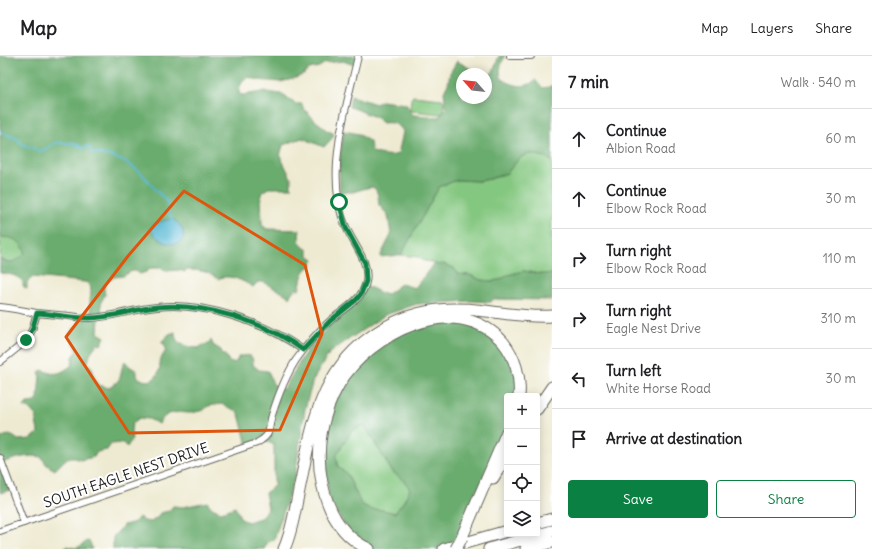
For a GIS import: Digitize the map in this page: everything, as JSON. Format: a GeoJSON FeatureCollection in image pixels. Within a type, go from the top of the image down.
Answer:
{"type":"FeatureCollection","features":[{"type":"Feature","properties":{"kind":"highway"},"geometry":{"type":"LineString","coordinates":[[284,549],[290,532],[318,410],[331,380],[344,361],[358,347],[374,334],[397,321],[412,315],[433,310],[463,309],[552,316]]}},
{"type":"Feature","properties":{"kind":"highway"},"geometry":{"type":"LineString","coordinates":[[370,549],[358,544],[349,536],[336,520],[325,493],[319,451],[321,432],[330,403],[345,375],[358,359],[386,337],[415,324],[446,318],[468,321],[489,330],[500,339],[508,350],[518,373],[520,385],[519,393]]}},
{"type":"Feature","properties":{"kind":"highway"},"geometry":{"type":"LineString","coordinates":[[540,405],[552,387]]}},
{"type":"Feature","properties":{"kind":"highway"},"geometry":{"type":"LineString","coordinates":[[463,534],[504,439]]}},
{"type":"Feature","properties":{"kind":"highway"},"geometry":{"type":"LineString","coordinates":[[447,549],[463,534],[504,460]]}},
{"type":"Feature","properties":{"kind":"highway"},"geometry":{"type":"LineString","coordinates":[[540,522],[552,519]]}},
{"type":"Feature","properties":{"kind":"highway"},"geometry":{"type":"LineString","coordinates":[[489,549],[552,531]]}},
{"type":"Feature","properties":{"kind":"highway"},"geometry":{"type":"LineString","coordinates":[[447,549],[504,532]]}},
{"type":"Feature","properties":{"kind":"highway"},"geometry":{"type":"LineString","coordinates":[[526,549],[552,542]]}},
{"type":"Feature","properties":{"kind":"street"},"geometry":{"type":"LineString","coordinates":[[0,307],[37,313],[89,318],[110,316],[157,307],[182,306],[204,308],[231,316],[275,333],[303,350],[330,321],[356,300],[361,294],[366,281],[365,263],[346,228],[342,216],[337,184],[340,138],[358,56]]}},
{"type":"Feature","properties":{"kind":"street"},"geometry":{"type":"LineString","coordinates":[[510,56],[531,56]]}},
{"type":"Feature","properties":{"kind":"street"},"geometry":{"type":"LineString","coordinates":[[0,362],[26,340],[32,330],[37,313]]}},
{"type":"Feature","properties":{"kind":"street","name":"SOUTH EAGLE NEST DRIVE"},"geometry":{"type":"LineString","coordinates":[[0,531],[260,441],[268,434],[278,396],[284,382],[303,350]]}},
{"type":"Feature","properties":{"kind":"street"},"geometry":{"type":"LineString","coordinates":[[0,458],[24,523]]}},
{"type":"Feature","properties":{"kind":"highlighted area"},"geometry":{"type":"Polygon","coordinates":[[[184,191],[305,265],[322,334],[280,430],[129,433],[66,337],[128,256],[184,191]]]}},
{"type":"Feature","properties":{"kind":"green space"},"geometry":{"type":"Polygon","coordinates":[[[0,56],[359,56],[357,66],[343,61],[325,63],[319,67],[309,69],[305,74],[293,79],[280,82],[258,80],[248,77],[240,86],[239,94],[244,95],[266,91],[281,94],[296,104],[302,104],[304,110],[326,130],[333,133],[334,136],[324,147],[302,138],[283,145],[280,156],[291,178],[291,188],[268,188],[261,193],[262,225],[267,229],[300,230],[300,242],[308,250],[308,255],[314,259],[311,266],[305,270],[301,279],[299,290],[296,289],[292,292],[289,298],[287,295],[263,282],[258,282],[253,287],[236,278],[222,277],[218,279],[215,276],[195,270],[187,270],[185,272],[179,270],[165,271],[161,268],[151,268],[140,274],[136,271],[132,271],[123,276],[114,277],[106,283],[104,288],[105,295],[101,302],[102,316],[99,318],[98,333],[105,337],[101,345],[98,344],[92,350],[88,363],[93,369],[93,375],[99,385],[109,388],[118,381],[125,361],[129,366],[137,371],[137,376],[140,379],[150,381],[155,378],[160,370],[160,361],[166,350],[165,345],[161,342],[169,334],[175,332],[175,336],[179,343],[190,347],[198,348],[207,344],[211,340],[213,345],[221,350],[231,363],[236,362],[239,356],[251,356],[253,365],[259,370],[268,371],[273,384],[284,389],[305,353],[329,326],[358,302],[366,287],[386,295],[401,284],[415,288],[434,263],[438,265],[443,264],[454,268],[457,274],[470,275],[481,280],[491,281],[500,280],[508,275],[524,271],[540,274],[552,274],[552,300],[493,299],[491,302],[470,301],[417,304],[385,315],[330,352],[313,380],[305,409],[295,476],[274,540],[268,542],[264,549],[113,549],[113,537],[124,525],[135,522],[139,517],[144,521],[151,522],[158,517],[160,513],[169,511],[173,506],[183,507],[207,502],[212,508],[221,512],[235,507],[241,519],[248,522],[263,517],[268,508],[265,493],[274,486],[274,445],[262,439],[247,445],[239,414],[235,410],[222,404],[208,406],[204,410],[189,413],[172,413],[165,417],[159,424],[149,419],[139,418],[132,424],[132,439],[127,447],[123,443],[111,444],[107,450],[97,452],[94,457],[80,460],[73,457],[65,460],[55,470],[47,465],[41,457],[36,456],[21,457],[1,463],[0,438],[9,435],[18,440],[31,439],[38,433],[36,416],[30,409],[24,407],[27,403],[35,402],[38,399],[39,372],[42,370],[51,373],[58,373],[72,365],[73,357],[77,351],[68,335],[83,318],[91,316],[91,289],[85,282],[33,277],[27,282],[27,289],[23,286],[23,282],[16,276],[0,273],[0,259],[10,262],[17,260],[25,253],[22,246],[16,240],[4,237],[0,238],[0,135],[2,132],[0,128],[0,56]]]}},
{"type":"Feature","properties":{"kind":"green space"},"geometry":{"type":"Polygon","coordinates":[[[499,56],[505,56],[501,64],[500,72],[501,78],[505,81],[523,86],[535,80],[543,88],[552,85],[552,161],[545,157],[532,154],[525,155],[519,159],[507,173],[490,179],[478,181],[457,180],[439,187],[401,255],[380,257],[391,235],[388,215],[379,205],[378,195],[375,188],[370,187],[353,192],[340,192],[339,162],[344,131],[359,134],[370,142],[373,152],[382,155],[393,155],[398,153],[403,131],[397,125],[392,123],[383,123],[374,116],[349,107],[351,96],[376,104],[381,101],[406,104],[413,115],[439,117],[446,108],[444,92],[448,84],[450,73],[457,61],[469,68],[456,68],[456,104],[492,104],[493,72],[499,56]]]}},
{"type":"Feature","properties":{"kind":"green space"},"geometry":{"type":"Polygon","coordinates":[[[413,96],[442,99],[444,101],[443,112],[440,114],[412,111],[410,109],[411,99],[413,96]]]}},
{"type":"Feature","properties":{"kind":"green space"},"geometry":{"type":"Polygon","coordinates":[[[532,154],[545,157],[552,161],[552,274],[540,274],[524,271],[508,275],[500,280],[481,280],[470,275],[457,274],[454,268],[443,264],[438,265],[424,261],[418,257],[401,255],[439,187],[457,180],[478,181],[490,179],[507,173],[519,158],[532,154]]]}},
{"type":"Feature","properties":{"kind":"green space"},"geometry":{"type":"Polygon","coordinates":[[[0,227],[34,251],[14,263],[0,260],[0,227]]]}},
{"type":"Feature","properties":{"kind":"green space"},"geometry":{"type":"Polygon","coordinates":[[[460,319],[507,344],[520,393],[504,393],[504,443],[461,537],[439,549],[374,549],[354,539],[330,502],[322,449],[329,412],[354,365],[414,325],[460,319]],[[364,425],[352,430],[336,456],[338,467],[347,474],[361,504],[372,510],[383,510],[395,513],[404,501],[410,489],[405,482],[392,471],[364,425]]]}},
{"type":"Feature","properties":{"kind":"green space"},"geometry":{"type":"Polygon","coordinates":[[[364,425],[392,471],[405,482],[410,489],[404,501],[395,513],[383,510],[372,510],[361,504],[347,474],[338,467],[336,456],[352,430],[364,425]]]}},
{"type":"Feature","properties":{"kind":"green space"},"geometry":{"type":"Polygon","coordinates":[[[0,468],[2,468],[10,490],[0,493],[0,468]]]}},
{"type":"Feature","properties":{"kind":"green space"},"geometry":{"type":"Polygon","coordinates":[[[87,541],[90,542],[92,549],[64,549],[68,546],[75,548],[81,546],[87,541]]]}},
{"type":"Feature","properties":{"kind":"water"},"geometry":{"type":"Polygon","coordinates":[[[172,219],[180,225],[183,231],[182,241],[173,244],[164,242],[150,229],[157,223],[172,219]]]}},
{"type":"Feature","properties":{"kind":"waterway"},"geometry":{"type":"LineString","coordinates":[[0,131],[18,139],[22,144],[38,151],[42,151],[55,143],[74,143],[83,148],[87,146],[90,148],[92,153],[111,156],[128,163],[142,174],[165,200],[168,204],[168,213],[172,219]]}},
{"type":"Feature","properties":{"kind":"route"},"geometry":{"type":"LineString","coordinates":[[26,340],[32,330],[37,313],[89,318],[110,316],[157,307],[182,306],[204,308],[231,316],[275,333],[303,350],[330,321],[356,300],[361,294],[366,281],[365,263],[346,228],[339,202]]}}]}
